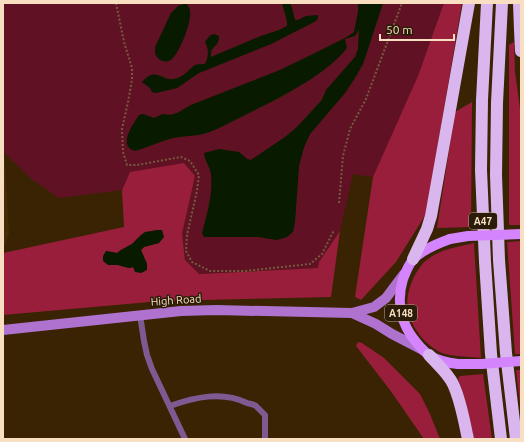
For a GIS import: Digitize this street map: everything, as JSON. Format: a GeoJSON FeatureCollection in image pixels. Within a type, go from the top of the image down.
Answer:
{"type":"FeatureCollection","features":[{"type":"Feature","properties":{"kind":"highway"},"geometry":{"type":"LineString","coordinates":[[413,259],[432,216],[469,3]]}},
{"type":"Feature","properties":{"kind":"highway","name":"A47"},"geometry":{"type":"LineString","coordinates":[[487,3],[482,100],[481,170],[485,262],[491,346],[501,439]]}},
{"type":"Feature","properties":{"kind":"highway","name":"A47"},"geometry":{"type":"LineString","coordinates":[[502,3],[497,103],[499,260],[505,345],[516,439]]}},
{"type":"Feature","properties":{"kind":"highway"},"geometry":{"type":"LineString","coordinates":[[519,3],[521,51]]}},
{"type":"Feature","properties":{"kind":"highway"},"geometry":{"type":"LineString","coordinates":[[426,353],[448,376],[453,384],[459,401],[468,439]]}},
{"type":"Feature","properties":{"kind":"main road","name":"A148"},"geometry":{"type":"LineString","coordinates":[[426,353],[407,329],[401,313],[401,288],[406,270],[413,259],[437,243],[450,238],[521,234]]}},
{"type":"Feature","properties":{"kind":"main road"},"geometry":{"type":"LineString","coordinates":[[426,353],[444,362],[458,364],[521,361]]}},
{"type":"Feature","properties":{"kind":"street","name":"High Road"},"geometry":{"type":"LineString","coordinates":[[3,330],[181,311],[216,310],[347,313],[374,307],[386,298],[406,270]]}},
{"type":"Feature","properties":{"kind":"street","name":"High Road"},"geometry":{"type":"LineString","coordinates":[[347,313],[376,324],[426,353]]}},
{"type":"Feature","properties":{"kind":"lane"},"geometry":{"type":"LineString","coordinates":[[140,315],[147,355],[152,369],[185,439]]}},
{"type":"Feature","properties":{"kind":"lane"},"geometry":{"type":"LineString","coordinates":[[170,406],[187,400],[209,396],[228,396],[244,401],[255,405],[265,415],[265,439]]}},
{"type":"Feature","properties":{"kind":"path"},"geometry":{"type":"LineString","coordinates":[[116,3],[124,42],[132,68],[132,80],[122,129],[123,152],[127,165],[137,165],[181,157],[190,161],[199,175],[187,235],[186,251],[192,262],[210,271],[245,271],[310,264],[322,254],[334,230]]}},
{"type":"Feature","properties":{"kind":"path"},"geometry":{"type":"LineString","coordinates":[[339,203],[343,156],[350,129],[366,99],[402,3]]}},
{"type":"Feature","properties":{"kind":"shaded area"},"geometry":{"type":"Polygon","coordinates":[[[3,3],[282,3],[287,26],[211,57],[211,51],[217,45],[219,36],[215,34],[211,35],[207,61],[205,64],[195,65],[184,75],[174,79],[168,79],[160,75],[142,82],[150,88],[152,92],[177,88],[199,73],[271,44],[318,19],[306,16],[295,20],[290,3],[358,3],[358,12],[354,32],[347,37],[280,70],[191,105],[177,113],[170,115],[163,114],[154,118],[143,114],[135,151],[173,138],[204,134],[284,96],[318,74],[342,54],[345,39],[355,36],[359,29],[358,49],[355,57],[326,90],[322,99],[297,127],[251,160],[247,159],[239,152],[219,149],[205,159],[211,172],[211,189],[202,233],[204,237],[258,237],[277,240],[295,222],[299,166],[304,147],[310,134],[345,93],[363,64],[383,3],[445,3],[417,80],[373,177],[353,174],[340,231],[319,262],[318,268],[198,274],[185,260],[182,234],[195,176],[130,172],[122,190],[59,198],[33,180],[3,152],[3,3]],[[171,13],[156,47],[160,60],[165,62],[170,61],[171,13]]]}},
{"type":"Feature","properties":{"kind":"shaded area"},"geometry":{"type":"Polygon","coordinates":[[[186,3],[190,9],[190,16],[185,36],[172,59],[170,61],[162,61],[156,56],[155,47],[171,13],[178,6],[186,3]]]}},
{"type":"Feature","properties":{"kind":"shaded area"},"geometry":{"type":"Polygon","coordinates":[[[282,3],[290,3],[295,20],[306,16],[318,15],[318,18],[316,21],[271,44],[199,73],[177,88],[156,93],[152,92],[150,88],[142,82],[151,75],[158,75],[169,79],[181,77],[195,65],[205,64],[208,53],[205,42],[212,34],[219,36],[219,40],[211,53],[211,57],[287,26],[282,3]]]}},
{"type":"Feature","properties":{"kind":"shaded area"},"geometry":{"type":"Polygon","coordinates":[[[358,3],[383,3],[363,64],[345,93],[310,134],[304,147],[299,166],[293,232],[287,237],[277,240],[258,237],[204,237],[202,233],[209,204],[211,174],[204,153],[219,149],[239,152],[247,159],[251,160],[285,137],[297,127],[322,100],[326,90],[355,57],[358,49],[359,30],[355,36],[345,39],[347,48],[337,59],[300,86],[214,130],[203,134],[168,139],[135,151],[127,145],[127,140],[130,129],[136,119],[139,115],[143,114],[154,118],[163,114],[170,115],[177,113],[191,105],[280,70],[347,37],[354,32],[358,12],[358,3]]]}},
{"type":"Feature","properties":{"kind":"shaded area"},"geometry":{"type":"Polygon","coordinates":[[[444,3],[462,3],[426,214],[396,262],[361,300],[355,297],[373,177],[418,76],[444,3]]]}},
{"type":"Feature","properties":{"kind":"shaded area"},"geometry":{"type":"Polygon","coordinates":[[[514,42],[515,72],[521,116],[521,225],[509,225],[509,45],[514,42]]]}},
{"type":"Feature","properties":{"kind":"shaded area"},"geometry":{"type":"Polygon","coordinates":[[[472,102],[471,227],[437,228],[455,112],[472,102]]]}},
{"type":"Feature","properties":{"kind":"shaded area"},"geometry":{"type":"Polygon","coordinates":[[[3,154],[5,160],[9,233],[3,252],[3,154]]]}},
{"type":"Feature","properties":{"kind":"shaded area"},"geometry":{"type":"Polygon","coordinates":[[[184,163],[195,176],[182,234],[185,260],[199,274],[318,268],[319,262],[340,231],[331,297],[161,301],[3,315],[3,253],[124,227],[122,190],[130,172],[184,163]],[[141,235],[132,244],[117,253],[106,251],[108,265],[118,265],[129,268],[147,264],[141,250],[144,247],[159,243],[141,235]]]}},
{"type":"Feature","properties":{"kind":"shaded area"},"geometry":{"type":"Polygon","coordinates":[[[162,230],[164,237],[159,243],[144,247],[141,250],[147,264],[147,270],[141,273],[135,272],[133,267],[129,268],[118,265],[108,265],[103,261],[103,256],[106,251],[117,253],[132,244],[145,232],[162,230]]]}},
{"type":"Feature","properties":{"kind":"shaded area"},"geometry":{"type":"Polygon","coordinates":[[[521,241],[521,354],[515,354],[507,242],[521,241]]]}},
{"type":"Feature","properties":{"kind":"shaded area"},"geometry":{"type":"Polygon","coordinates":[[[474,243],[481,358],[455,356],[436,350],[419,335],[409,315],[407,304],[408,293],[421,265],[433,256],[444,251],[474,243]]]}},
{"type":"Feature","properties":{"kind":"shaded area"},"geometry":{"type":"Polygon","coordinates":[[[358,342],[362,343],[384,358],[420,394],[440,439],[424,439],[390,390],[356,346],[358,342]]]}},
{"type":"Feature","properties":{"kind":"shaded area"},"geometry":{"type":"Polygon","coordinates":[[[516,370],[521,370],[521,412],[516,370]]]}},
{"type":"Feature","properties":{"kind":"shaded area"},"geometry":{"type":"Polygon","coordinates":[[[483,374],[492,439],[474,439],[458,378],[460,376],[483,374]]]}}]}
